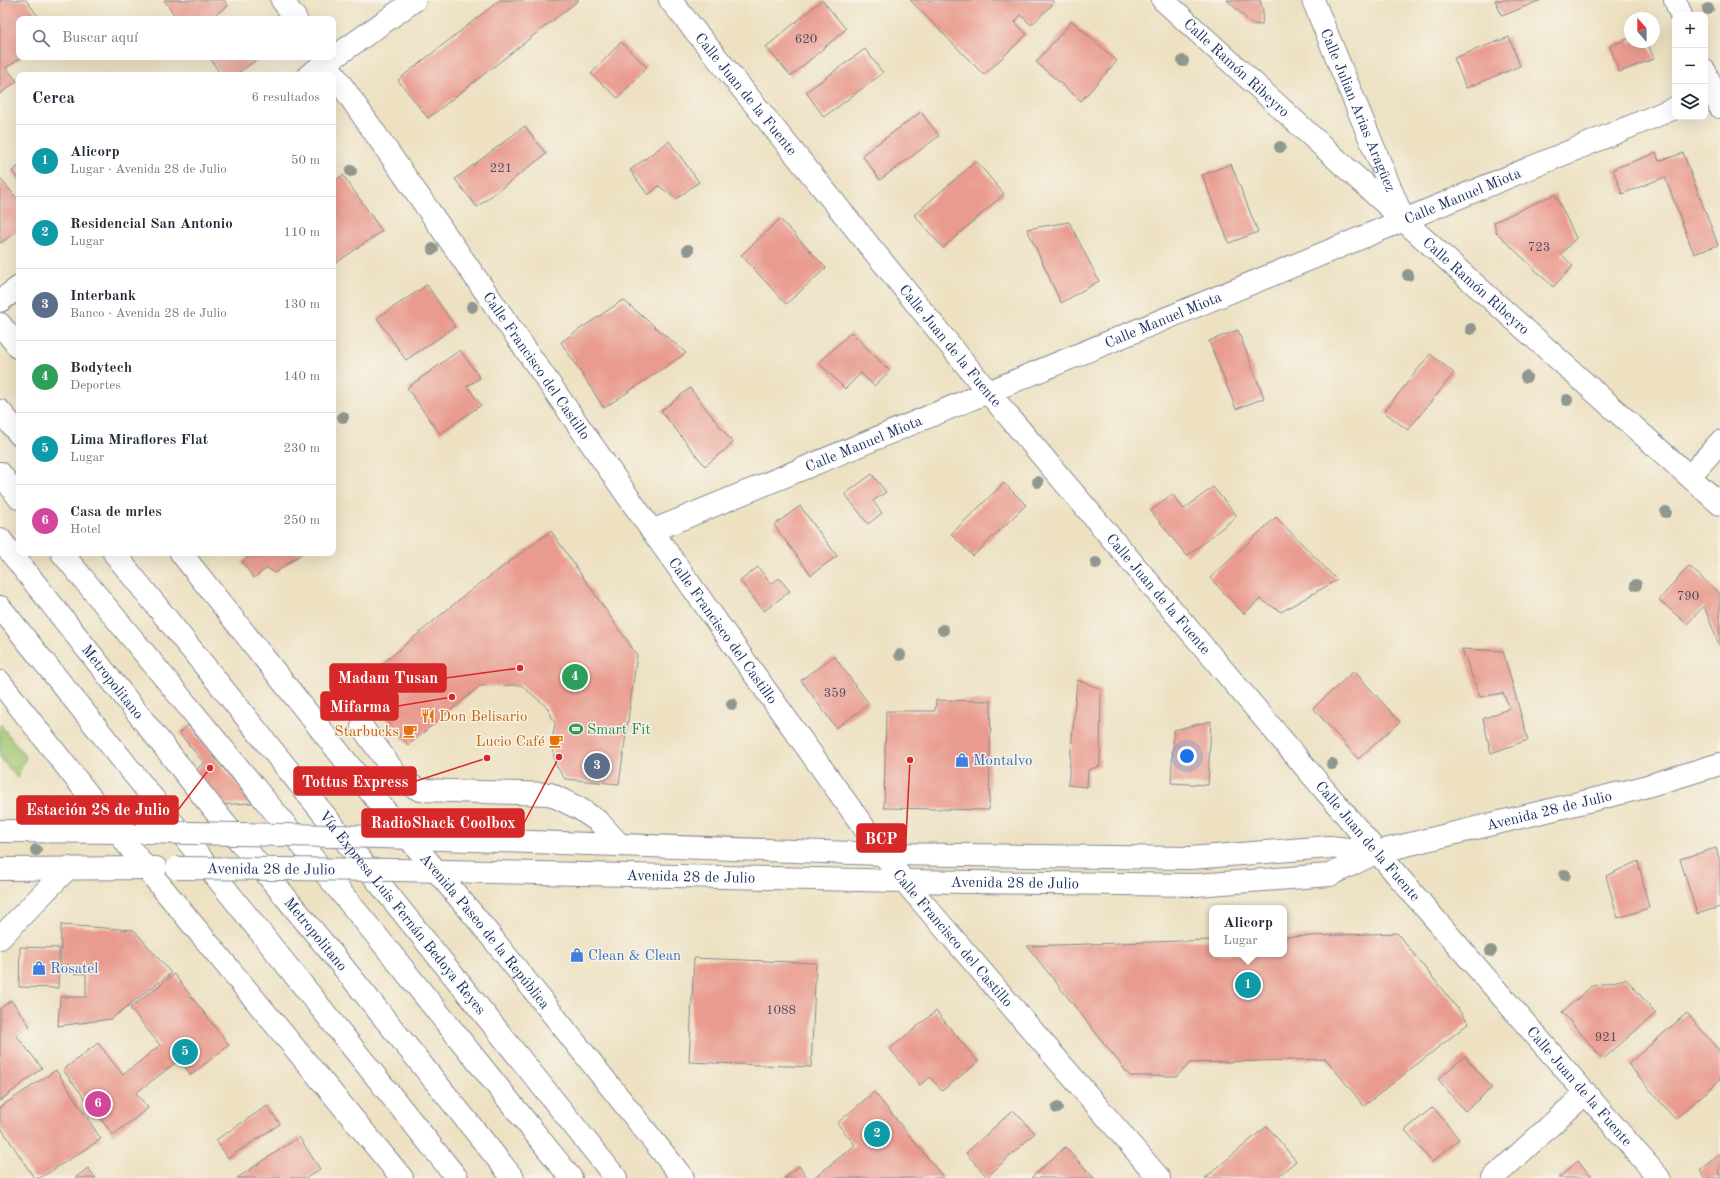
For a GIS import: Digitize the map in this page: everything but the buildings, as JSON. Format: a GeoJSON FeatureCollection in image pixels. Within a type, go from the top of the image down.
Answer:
{"type":"FeatureCollection","features":[{"type":"Feature","properties":{"kind":"main road"},"geometry":{"type":"LineString","coordinates":[[282,0],[294,16]]}},
{"type":"Feature","properties":{"kind":"main road"},"geometry":{"type":"LineString","coordinates":[[336,52],[415,0]]}},
{"type":"Feature","properties":{"kind":"main road","name":"Calle Juan de la Fuente"},"geometry":{"type":"LineString","coordinates":[[670,0],[988,392],[1377,852],[1659,1178]]}},
{"type":"Feature","properties":{"kind":"main road","name":"Calle Ramón Ribeyro"},"geometry":{"type":"LineString","coordinates":[[1163,0],[1404,221],[1720,504]]}},
{"type":"Feature","properties":{"kind":"main road","name":"Calle Julian Arias Aragüez"},"geometry":{"type":"LineString","coordinates":[[1313,0],[1404,221]]}},
{"type":"Feature","properties":{"kind":"main road"},"geometry":{"type":"LineString","coordinates":[[1675,0],[1680,12]]}},
{"type":"Feature","properties":{"kind":"main road"},"geometry":{"type":"LineString","coordinates":[[312,72],[324,60]]}},
{"type":"Feature","properties":{"kind":"main road","name":"Calle Francisco del Castillo"},"geometry":{"type":"LineString","coordinates":[[324,60],[332,72]]}},
{"type":"Feature","properties":{"kind":"main road","name":"Calle Francisco del Castillo"},"geometry":{"type":"LineString","coordinates":[[336,77],[652,531],[883,854],[904,881],[1159,1178]]}},
{"type":"Feature","properties":{"kind":"main road"},"geometry":{"type":"LineString","coordinates":[[1708,78],[1715,96]]}},
{"type":"Feature","properties":{"kind":"main road","name":"Calle Manuel Miota"},"geometry":{"type":"LineString","coordinates":[[652,531],[1672,109]]}},
{"type":"Feature","properties":{"kind":"main road"},"geometry":{"type":"LineString","coordinates":[[0,301],[16,289]]}},
{"type":"Feature","properties":{"kind":"main road"},"geometry":{"type":"LineString","coordinates":[[0,324],[16,344]]}},
{"type":"Feature","properties":{"kind":"main road"},"geometry":{"type":"LineString","coordinates":[[0,410],[16,430]]}},
{"type":"Feature","properties":{"kind":"main road"},"geometry":{"type":"LineString","coordinates":[[1690,476],[1720,442]]}},
{"type":"Feature","properties":{"kind":"main road"},"geometry":{"type":"LineString","coordinates":[[0,473],[16,494]]}},
{"type":"Feature","properties":{"kind":"main road","name":"Metropolitano"},"geometry":{"type":"LineString","coordinates":[[0,539],[222,820],[513,1178]]}},
{"type":"Feature","properties":{"kind":"main road"},"geometry":{"type":"LineString","coordinates":[[64,556],[380,940],[571,1178]]}},
{"type":"Feature","properties":{"kind":"main road","name":"Vía Expresa Luis Fernán Bedoya Reyes"},"geometry":{"type":"LineString","coordinates":[[116,556],[616,1178]]}},
{"type":"Feature","properties":{"kind":"main road","name":"Avenida Paseo de la República"},"geometry":{"type":"LineString","coordinates":[[184,556],[408,837],[477,919],[683,1178]]}},
{"type":"Feature","properties":{"kind":"main road"},"geometry":{"type":"LineString","coordinates":[[0,607],[457,1178]]}},
{"type":"Feature","properties":{"kind":"main road"},"geometry":{"type":"LineString","coordinates":[[0,682],[116,832],[402,1178]]}},
{"type":"Feature","properties":{"kind":"main road"},"geometry":{"type":"LineString","coordinates":[[362,727],[400,780],[406,784],[420,790],[550,794],[580,809],[599,822],[619,844]]}},
{"type":"Feature","properties":{"kind":"main road","name":"Avenida 28 de Julio"},"geometry":{"type":"LineString","coordinates":[[0,869],[177,868],[436,870],[904,881],[1196,885],[1330,875],[1377,852],[1637,789],[1720,764]]}},
{"type":"Feature","properties":{"kind":"main road","name":"Avenida 28 de Julio"},"geometry":{"type":"LineString","coordinates":[[0,831],[408,837],[883,854],[1190,858],[1329,847],[1377,852]]}},
{"type":"Feature","properties":{"kind":"main road"},"geometry":{"type":"LineString","coordinates":[[0,938],[68,868]]}},
{"type":"Feature","properties":{"kind":"main road"},"geometry":{"type":"LineString","coordinates":[[1493,1178],[1586,1093]]}},
{"type":"Feature","properties":{"kind":"green space"},"geometry":{"type":"Polygon","coordinates":[[[0,724],[26,757],[17,778],[0,757],[0,724]]]}},
{"type":"Feature","properties":{"kind":"place","name":"Madam Tusan"},"geometry":{"type":"Point","coordinates":[520,668]}},
{"type":"Feature","properties":{"kind":"place","name":"Bodytech"},"geometry":{"type":"Point","coordinates":[575,677]}},
{"type":"Feature","properties":{"kind":"place","name":"Mifarma"},"geometry":{"type":"Point","coordinates":[452,697]}},
{"type":"Feature","properties":{"kind":"place","name":"Don Belisario"},"geometry":{"type":"Point","coordinates":[428,716]}},
{"type":"Feature","properties":{"kind":"place","name":"Smart Fit"},"geometry":{"type":"Point","coordinates":[576,729]}},
{"type":"Feature","properties":{"kind":"place","name":"Starbucks"},"geometry":{"type":"Point","coordinates":[410,731]}},
{"type":"Feature","properties":{"kind":"place","name":"Lucio Café"},"geometry":{"type":"Point","coordinates":[556,741]}},
{"type":"Feature","properties":{"kind":"place","name":"RadioShack Coolbox"},"geometry":{"type":"Point","coordinates":[559,757]}},
{"type":"Feature","properties":{"kind":"place","name":"Tottus Express"},"geometry":{"type":"Point","coordinates":[487,758]}},
{"type":"Feature","properties":{"kind":"place","name":"BCP"},"geometry":{"type":"Point","coordinates":[910,760]}},
{"type":"Feature","properties":{"kind":"place","name":"Montalvo"},"geometry":{"type":"Point","coordinates":[962,760]}},
{"type":"Feature","properties":{"kind":"place","name":"Interbank"},"geometry":{"type":"Point","coordinates":[597,766]}},
{"type":"Feature","properties":{"kind":"place","name":"Estación 28 de Julio"},"geometry":{"type":"Point","coordinates":[210,768]}},
{"type":"Feature","properties":{"kind":"place","name":"Clean & Clean"},"geometry":{"type":"Point","coordinates":[577,955]}},
{"type":"Feature","properties":{"kind":"place","name":"Rosatel"},"geometry":{"type":"Point","coordinates":[39,968]}},
{"type":"Feature","properties":{"kind":"place","name":"Alicorp"},"geometry":{"type":"Point","coordinates":[1248,985]}},
{"type":"Feature","properties":{"kind":"place","name":"Lima Miraflores Flat"},"geometry":{"type":"Point","coordinates":[185,1052]}},
{"type":"Feature","properties":{"kind":"place","name":"Casa de mrles"},"geometry":{"type":"Point","coordinates":[98,1104]}},
{"type":"Feature","properties":{"kind":"place","name":"Residencial San Antonio"},"geometry":{"type":"Point","coordinates":[877,1134]}}]}
